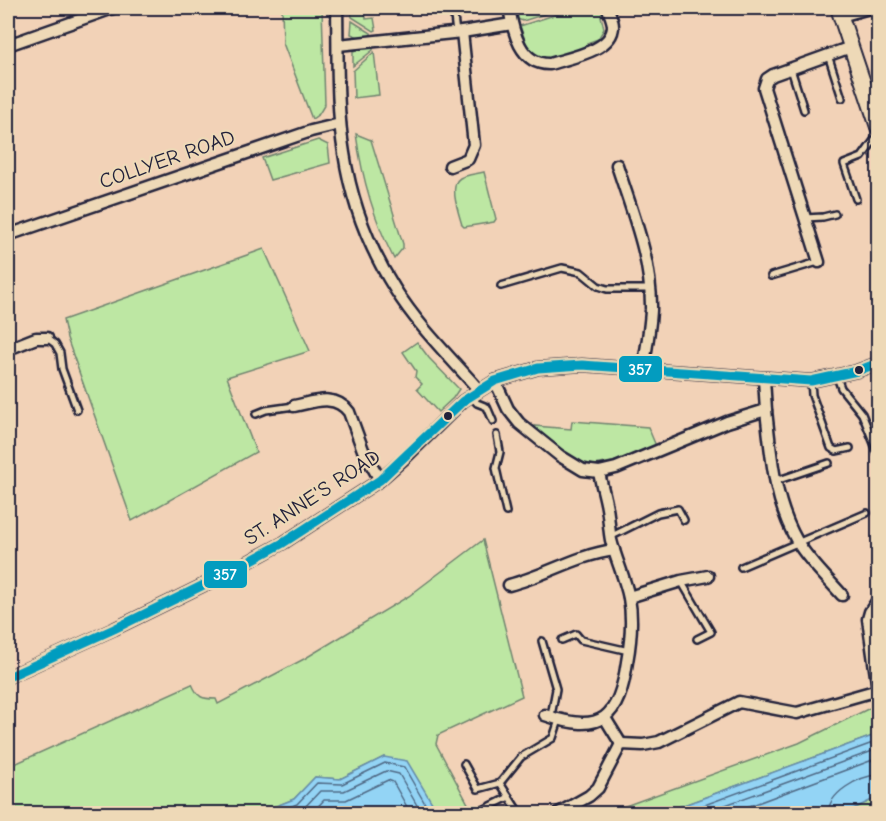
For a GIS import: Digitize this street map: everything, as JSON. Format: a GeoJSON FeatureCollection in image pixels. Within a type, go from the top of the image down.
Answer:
{"type":"FeatureCollection","features":[{"type":"Feature","properties":{"kind":"street"},"geometry":{"type":"LineString","coordinates":[[8,45],[113,8]]}},
{"type":"Feature","properties":{"kind":"street"},"geometry":{"type":"LineString","coordinates":[[337,8],[340,124],[354,197],[366,231],[382,266],[413,315],[475,393]]}},
{"type":"Feature","properties":{"kind":"street"},"geometry":{"type":"LineString","coordinates":[[509,8],[512,24],[526,56],[538,64],[550,64],[603,46],[613,25],[608,8]]}},
{"type":"Feature","properties":{"kind":"street"},"geometry":{"type":"LineString","coordinates":[[870,8],[839,12],[879,127]]}},
{"type":"Feature","properties":{"kind":"street"},"geometry":{"type":"LineString","coordinates":[[338,45],[512,24]]}},
{"type":"Feature","properties":{"kind":"street"},"geometry":{"type":"LineString","coordinates":[[450,166],[468,159],[474,145],[459,32]]}},
{"type":"Feature","properties":{"kind":"street"},"geometry":{"type":"LineString","coordinates":[[819,262],[764,88],[767,80],[773,75],[851,47]]}},
{"type":"Feature","properties":{"kind":"street","name":"COLLYER ROAD"},"geometry":{"type":"LineString","coordinates":[[8,234],[311,130],[340,124]]}},
{"type":"Feature","properties":{"kind":"street"},"geometry":{"type":"LineString","coordinates":[[617,165],[646,258],[651,289],[650,327],[643,370]]}},
{"type":"Feature","properties":{"kind":"street"},"geometry":{"type":"LineString","coordinates":[[8,348],[36,338],[47,338]]}},
{"type":"Feature","properties":{"kind":"street","name":"ST. ANNE'S ROAD"},"geometry":{"type":"LineString","coordinates":[[8,677],[114,629],[228,573],[323,519],[380,480],[475,393],[495,381],[538,368],[582,365],[811,381],[837,377],[879,363]]}},
{"type":"Feature","properties":{"kind":"street"},"geometry":{"type":"LineString","coordinates":[[764,379],[775,481],[785,516],[798,543],[842,595]]}},
{"type":"Feature","properties":{"kind":"street"},"geometry":{"type":"LineString","coordinates":[[495,381],[512,415],[537,440],[574,466],[598,472],[638,460],[727,422],[766,410]]}},
{"type":"Feature","properties":{"kind":"street"},"geometry":{"type":"LineString","coordinates":[[294,406],[323,400],[337,401],[349,412],[363,450],[380,480]]}},
{"type":"Feature","properties":{"kind":"street"},"geometry":{"type":"LineString","coordinates":[[551,718],[582,724],[605,718],[622,693],[632,618],[629,597],[610,537],[607,508],[598,472]]}},
{"type":"Feature","properties":{"kind":"street"},"geometry":{"type":"LineString","coordinates":[[509,585],[527,581],[597,552],[614,550]]}},
{"type":"Feature","properties":{"kind":"street"},"geometry":{"type":"LineString","coordinates":[[629,597],[681,581],[708,576]]}},
{"type":"Feature","properties":{"kind":"street"},"geometry":{"type":"LineString","coordinates":[[621,744],[651,744],[731,704],[746,702],[797,713],[878,690],[868,619],[879,600]]}},
{"type":"Feature","properties":{"kind":"street"},"geometry":{"type":"LineString","coordinates":[[605,718],[621,744]]}},
{"type":"Feature","properties":{"kind":"street"},"geometry":{"type":"LineString","coordinates":[[557,813],[589,796],[598,788],[621,744]]}},
{"type":"Feature","properties":{"kind":"lane"},"geometry":{"type":"LineString","coordinates":[[453,8],[459,32]]}},
{"type":"Feature","properties":{"kind":"lane"},"geometry":{"type":"LineString","coordinates":[[828,55],[842,98]]}},
{"type":"Feature","properties":{"kind":"lane"},"geometry":{"type":"LineString","coordinates":[[791,69],[804,110]]}},
{"type":"Feature","properties":{"kind":"lane"},"geometry":{"type":"LineString","coordinates":[[856,199],[844,164],[862,157],[879,136]]}},
{"type":"Feature","properties":{"kind":"lane"},"geometry":{"type":"LineString","coordinates":[[805,218],[835,214]]}},
{"type":"Feature","properties":{"kind":"lane"},"geometry":{"type":"LineString","coordinates":[[771,276],[819,262]]}},
{"type":"Feature","properties":{"kind":"lane"},"geometry":{"type":"LineString","coordinates":[[501,286],[562,268],[581,272],[598,286],[607,289],[651,289]]}},
{"type":"Feature","properties":{"kind":"lane"},"geometry":{"type":"LineString","coordinates":[[47,338],[55,344],[60,353],[62,369],[76,410]]}},
{"type":"Feature","properties":{"kind":"lane"},"geometry":{"type":"LineString","coordinates":[[837,377],[841,388],[862,414],[879,453]]}},
{"type":"Feature","properties":{"kind":"lane"},"geometry":{"type":"LineString","coordinates":[[811,381],[812,395],[831,448],[836,451],[850,448]]}},
{"type":"Feature","properties":{"kind":"lane"},"geometry":{"type":"LineString","coordinates":[[475,393],[477,403],[487,406],[493,421]]}},
{"type":"Feature","properties":{"kind":"lane"},"geometry":{"type":"LineString","coordinates":[[256,414],[266,410],[294,406]]}},
{"type":"Feature","properties":{"kind":"lane"},"geometry":{"type":"LineString","coordinates":[[496,435],[500,452],[496,468],[506,512]]}},
{"type":"Feature","properties":{"kind":"lane"},"geometry":{"type":"LineString","coordinates":[[775,481],[829,463]]}},
{"type":"Feature","properties":{"kind":"lane"},"geometry":{"type":"LineString","coordinates":[[610,537],[658,513],[678,509],[684,520]]}},
{"type":"Feature","properties":{"kind":"lane"},"geometry":{"type":"LineString","coordinates":[[741,567],[867,513]]}},
{"type":"Feature","properties":{"kind":"lane"},"geometry":{"type":"LineString","coordinates":[[681,581],[711,632],[697,639]]}},
{"type":"Feature","properties":{"kind":"lane"},"geometry":{"type":"LineString","coordinates":[[562,640],[576,634],[581,640],[629,651]]}},
{"type":"Feature","properties":{"kind":"lane"},"geometry":{"type":"LineString","coordinates":[[464,764],[478,789],[500,783],[521,757],[553,738],[551,718],[556,689],[542,641]]}},
{"type":"Feature","properties":{"kind":"lane"},"geometry":{"type":"LineString","coordinates":[[500,783],[518,811]]}},
{"type":"Feature","properties":{"kind":"lane"},"geometry":{"type":"LineString","coordinates":[[485,810],[509,797]]}},
{"type":"Feature","properties":{"kind":"green space"},"geometry":{"type":"Polygon","coordinates":[[[282,8],[322,8],[325,104],[319,114],[312,119],[283,43],[282,8]]]}},
{"type":"Feature","properties":{"kind":"green space"},"geometry":{"type":"Polygon","coordinates":[[[351,8],[365,8],[366,19],[374,18],[376,30],[374,31],[352,17],[351,8]]]}},
{"type":"Feature","properties":{"kind":"green space"},"geometry":{"type":"Polygon","coordinates":[[[514,8],[564,8],[523,21],[517,19],[514,8]]]}},
{"type":"Feature","properties":{"kind":"green space"},"geometry":{"type":"Polygon","coordinates":[[[576,8],[603,8],[605,14],[601,16],[604,29],[598,39],[587,43],[588,47],[549,60],[542,60],[529,51],[520,26],[576,8]]]}},
{"type":"Feature","properties":{"kind":"green space"},"geometry":{"type":"Polygon","coordinates":[[[352,21],[371,33],[372,38],[361,38],[351,34],[352,21]]]}},
{"type":"Feature","properties":{"kind":"green space"},"geometry":{"type":"Polygon","coordinates":[[[373,46],[373,50],[353,66],[353,51],[373,46]]]}},
{"type":"Feature","properties":{"kind":"green space"},"geometry":{"type":"Polygon","coordinates":[[[374,52],[379,95],[354,98],[353,71],[374,52]]]}},
{"type":"Feature","properties":{"kind":"green space"},"geometry":{"type":"Polygon","coordinates":[[[356,134],[371,140],[403,244],[403,248],[394,259],[380,229],[370,198],[356,134]]]}},
{"type":"Feature","properties":{"kind":"green space"},"geometry":{"type":"Polygon","coordinates":[[[318,140],[328,145],[330,163],[270,180],[262,158],[318,140]]]}},
{"type":"Feature","properties":{"kind":"green space"},"geometry":{"type":"Polygon","coordinates":[[[484,172],[496,219],[494,222],[464,227],[455,200],[455,187],[460,178],[484,172]]]}},
{"type":"Feature","properties":{"kind":"green space"},"geometry":{"type":"Polygon","coordinates":[[[264,249],[310,351],[227,377],[256,452],[132,521],[67,338],[63,320],[264,249]]]}},
{"type":"Feature","properties":{"kind":"green space"},"geometry":{"type":"Polygon","coordinates":[[[417,342],[459,389],[438,412],[417,389],[422,384],[415,377],[416,371],[403,352],[417,342]]]}},
{"type":"Feature","properties":{"kind":"green space"},"geometry":{"type":"Polygon","coordinates":[[[572,421],[648,427],[656,446],[624,460],[594,465],[577,461],[541,435],[534,426],[571,429],[572,421]]]}},
{"type":"Feature","properties":{"kind":"green space"},"geometry":{"type":"Polygon","coordinates":[[[483,540],[522,696],[438,735],[436,744],[473,813],[438,813],[424,791],[384,757],[340,779],[315,777],[294,799],[258,814],[15,813],[8,786],[8,767],[192,684],[199,695],[216,699],[218,704],[304,659],[409,596],[483,540]]]}},
{"type":"Feature","properties":{"kind":"green space"},"geometry":{"type":"Polygon","coordinates":[[[878,704],[878,734],[662,813],[606,813],[799,743],[878,704]]]}},
{"type":"Feature","properties":{"kind":"green space"},"geometry":{"type":"Polygon","coordinates":[[[878,797],[878,813],[845,813],[878,797]]]}},
{"type":"Feature","properties":{"kind":"water"},"geometry":{"type":"Polygon","coordinates":[[[878,734],[878,797],[845,813],[662,813],[878,734]]]}},
{"type":"Feature","properties":{"kind":"water"},"geometry":{"type":"Polygon","coordinates":[[[384,757],[407,761],[438,813],[258,813],[294,799],[315,777],[340,779],[384,757]]]}},
{"type":"Feature","properties":{"kind":"transit line","name":"357"},"geometry":{"type":"LineString","coordinates":[[8,677],[114,629],[283,543],[380,480],[463,401],[495,381],[538,368],[582,365],[811,381],[857,371],[878,363]]}}]}
